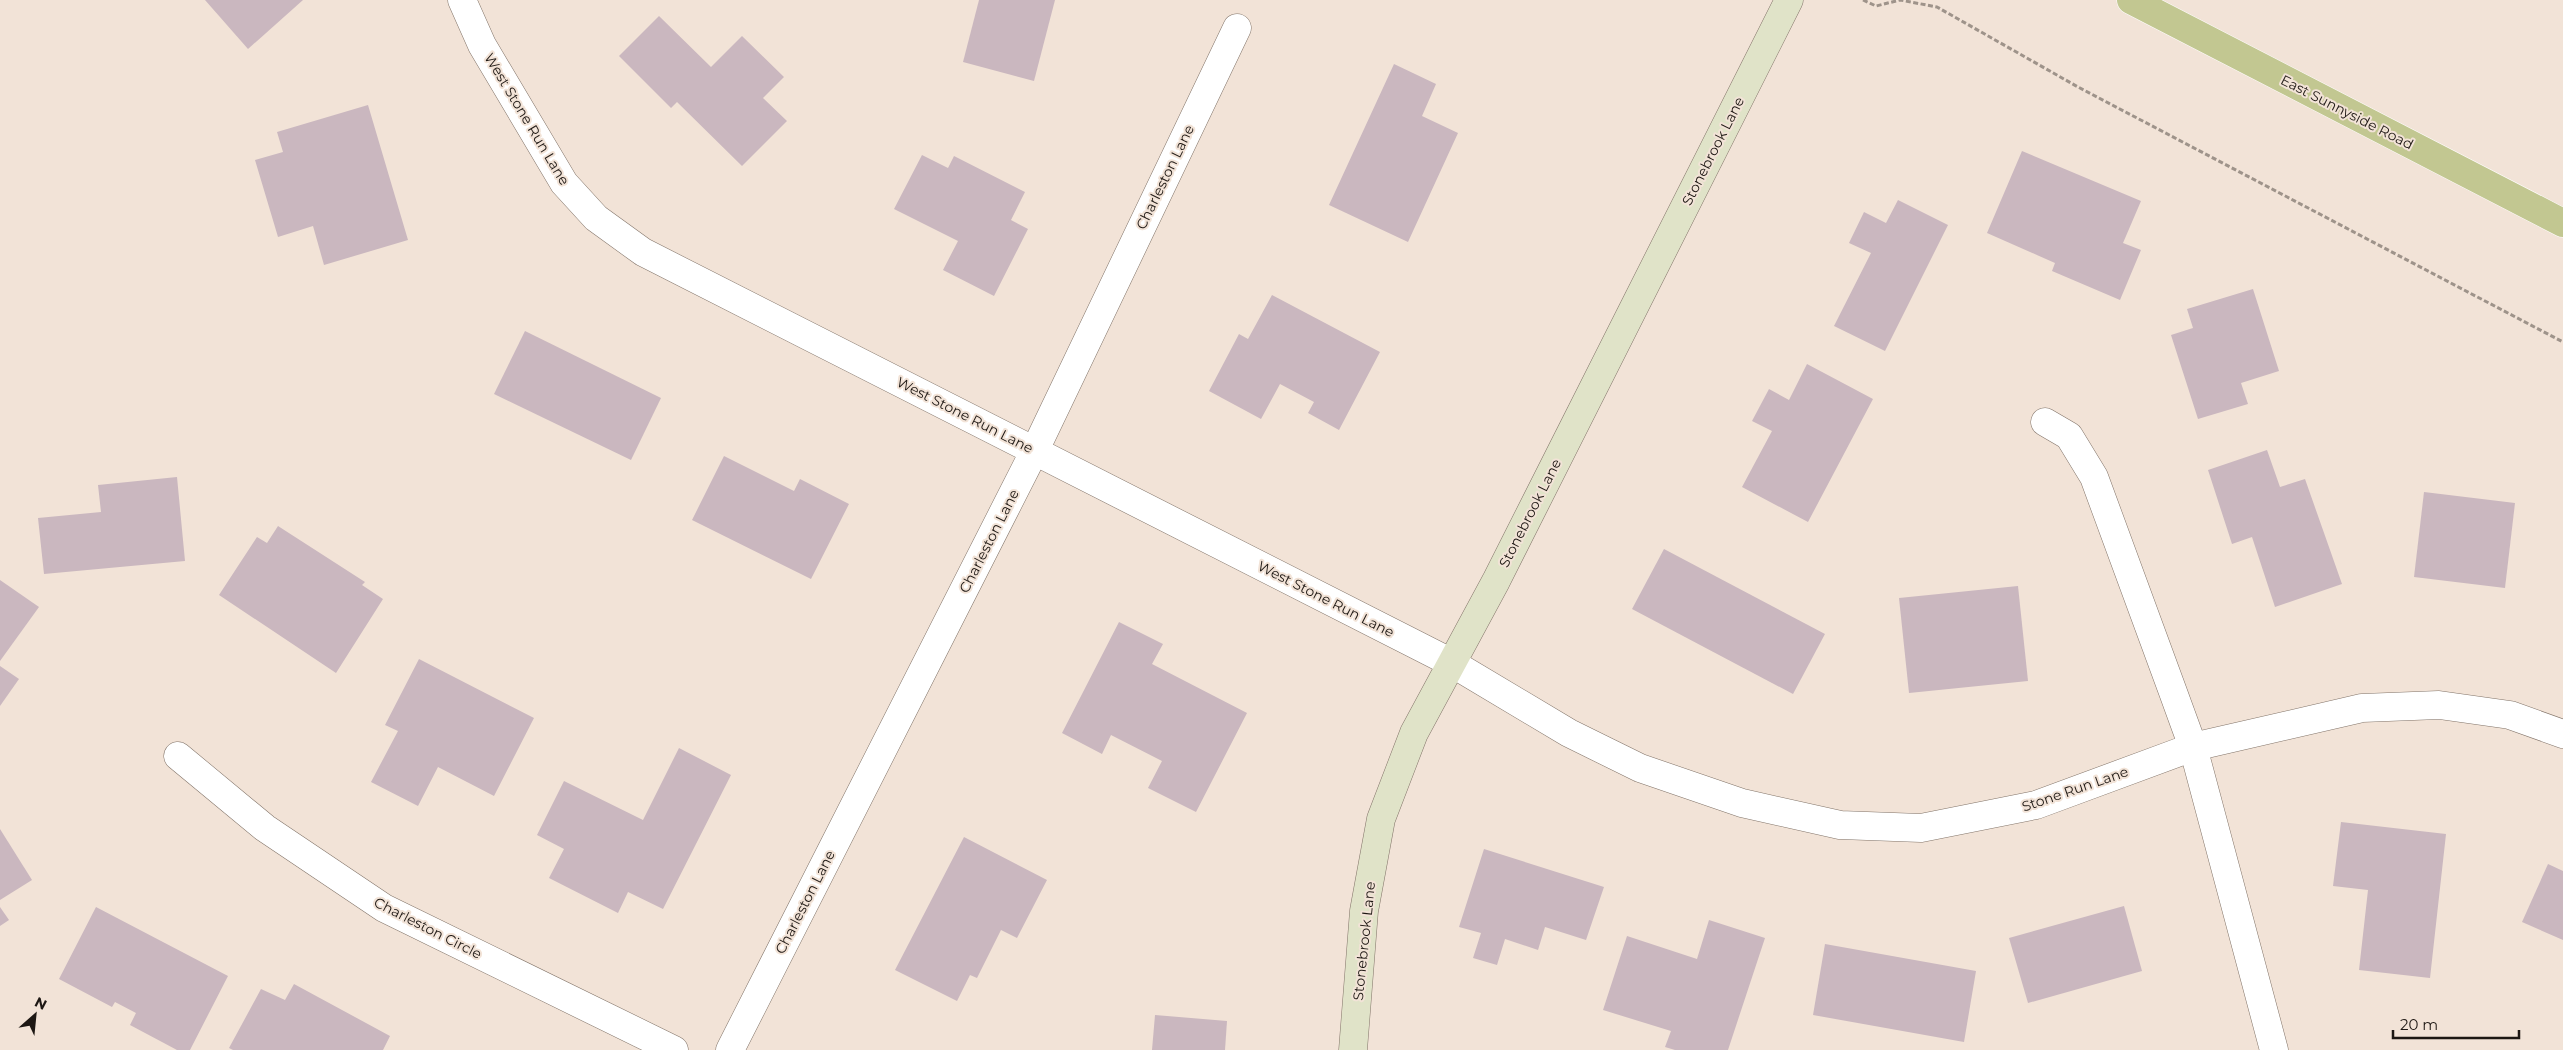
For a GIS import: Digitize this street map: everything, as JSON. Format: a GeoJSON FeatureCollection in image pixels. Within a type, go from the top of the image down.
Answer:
{"type":"FeatureCollection","features":[{"type":"Feature","properties":{"kind":"main road","name":"East Sunnyside Road"},"geometry":{"type":"LineString","coordinates":[[2131,0],[2563,223]]}},
{"type":"Feature","properties":{"kind":"street","name":"West Stone Run Lane"},"geometry":{"type":"LineString","coordinates":[[462,0],[482,45],[564,183],[596,218],[644,252],[1450,662],[1564,729]]}},
{"type":"Feature","properties":{"kind":"street","name":"Stonebrook Lane"},"geometry":{"type":"LineString","coordinates":[[1353,1050],[1364,911],[1381,819],[1414,733],[1450,662],[1496,581],[1789,0]]}},
{"type":"Feature","properties":{"kind":"street","name":"Charleston Lane"},"geometry":{"type":"LineString","coordinates":[[730,1050],[1035,450],[1237,28]]}},
{"type":"Feature","properties":{"kind":"street"},"geometry":{"type":"LineString","coordinates":[[2045,422],[2070,436],[2094,477],[2193,747],[2274,1050]]}},
{"type":"Feature","properties":{"kind":"street","name":"Stone Run Lane"},"geometry":{"type":"LineString","coordinates":[[1564,729],[1649,772],[1742,803],[1840,825],[1921,828],[2036,805],[2193,747],[2362,708],[2439,705],[2510,715],[2563,734]]}},
{"type":"Feature","properties":{"kind":"street","name":"Charleston Circle"},"geometry":{"type":"LineString","coordinates":[[178,756],[265,828],[384,908],[674,1050]]}},
{"type":"Feature","properties":{"kind":"path"},"geometry":{"type":"LineString","coordinates":[[1863,0],[1876,6],[1900,0],[1937,7],[2078,87],[2563,342]]}},
{"type":"Feature","properties":{"kind":"building"},"geometry":{"type":"Polygon","coordinates":[[[205,0],[303,0],[248,49],[205,0]]]}},
{"type":"Feature","properties":{"kind":"building"},"geometry":{"type":"Polygon","coordinates":[[[979,0],[1055,0],[1034,81],[963,62],[979,0]]]}},
{"type":"Feature","properties":{"kind":"building"},"geometry":{"type":"Polygon","coordinates":[[[659,16],[711,67],[742,36],[784,77],[763,98],[787,121],[742,166],[677,102],[671,108],[619,56],[659,16]]]}},
{"type":"Feature","properties":{"kind":"building"},"geometry":{"type":"Polygon","coordinates":[[[1394,64],[1436,84],[1422,116],[1458,133],[1408,242],[1329,205],[1394,64]]]}},
{"type":"Feature","properties":{"kind":"building"},"geometry":{"type":"Polygon","coordinates":[[[368,105],[408,240],[324,265],[313,226],[278,237],[255,160],[283,152],[277,132],[368,105]]]}},
{"type":"Feature","properties":{"kind":"building"},"geometry":{"type":"Polygon","coordinates":[[[2022,151],[2141,201],[2123,243],[2141,250],[2120,300],[2052,271],[2055,263],[1987,233],[2022,151]]]}},
{"type":"Feature","properties":{"kind":"building"},"geometry":{"type":"Polygon","coordinates":[[[922,155],[948,168],[954,156],[1025,192],[1011,220],[1028,229],[994,296],[943,270],[958,241],[894,209],[922,155]]]}},
{"type":"Feature","properties":{"kind":"building"},"geometry":{"type":"Polygon","coordinates":[[[1898,200],[1948,225],[1885,351],[1834,326],[1871,253],[1849,243],[1864,212],[1886,223],[1898,200]]]}},
{"type":"Feature","properties":{"kind":"building"},"geometry":{"type":"Polygon","coordinates":[[[2253,289],[2279,371],[2241,383],[2248,404],[2198,419],[2171,335],[2193,328],[2187,309],[2253,289]]]}},
{"type":"Feature","properties":{"kind":"building"},"geometry":{"type":"Polygon","coordinates":[[[1272,295],[1380,352],[1339,430],[1308,413],[1314,402],[1280,384],[1261,419],[1209,391],[1239,334],[1248,339],[1272,295]]]}},
{"type":"Feature","properties":{"kind":"building"},"geometry":{"type":"Polygon","coordinates":[[[525,331],[661,398],[631,460],[494,394],[525,331]]]}},
{"type":"Feature","properties":{"kind":"building"},"geometry":{"type":"Polygon","coordinates":[[[1807,364],[1873,399],[1808,522],[1742,487],[1772,431],[1752,421],[1769,389],[1789,400],[1807,364]]]}},
{"type":"Feature","properties":{"kind":"building"},"geometry":{"type":"Polygon","coordinates":[[[2267,450],[2280,487],[2305,479],[2342,584],[2275,607],[2252,537],[2232,544],[2208,470],[2267,450]]]}},
{"type":"Feature","properties":{"kind":"building"},"geometry":{"type":"Polygon","coordinates":[[[724,456],[794,491],[800,479],[849,504],[811,579],[692,520],[724,456]]]}},
{"type":"Feature","properties":{"kind":"building"},"geometry":{"type":"Polygon","coordinates":[[[177,477],[185,561],[44,574],[38,518],[101,512],[98,485],[177,477]]]}},
{"type":"Feature","properties":{"kind":"building"},"geometry":{"type":"Polygon","coordinates":[[[2424,492],[2515,503],[2505,588],[2414,577],[2424,492]]]}},
{"type":"Feature","properties":{"kind":"building"},"geometry":{"type":"Polygon","coordinates":[[[278,526],[365,582],[362,585],[383,599],[336,673],[219,595],[257,537],[267,543],[278,526]]]}},
{"type":"Feature","properties":{"kind":"building"},"geometry":{"type":"Polygon","coordinates":[[[1664,549],[1825,634],[1793,694],[1632,609],[1664,549]]]}},
{"type":"Feature","properties":{"kind":"building"},"geometry":{"type":"Polygon","coordinates":[[[0,580],[39,607],[0,661],[0,580]]]}},
{"type":"Feature","properties":{"kind":"building"},"geometry":{"type":"Polygon","coordinates":[[[2018,586],[2028,681],[1909,693],[1899,598],[2018,586]]]}},
{"type":"Feature","properties":{"kind":"building"},"geometry":{"type":"Polygon","coordinates":[[[1119,622],[1163,644],[1152,664],[1247,713],[1196,812],[1148,788],[1162,761],[1111,735],[1102,754],[1062,733],[1119,622]]]}},
{"type":"Feature","properties":{"kind":"building"},"geometry":{"type":"Polygon","coordinates":[[[419,659],[534,718],[494,796],[438,767],[418,806],[371,782],[398,731],[385,725],[419,659]]]}},
{"type":"Feature","properties":{"kind":"building"},"geometry":{"type":"Polygon","coordinates":[[[0,666],[19,679],[0,706],[0,666]]]}},
{"type":"Feature","properties":{"kind":"building"},"geometry":{"type":"Polygon","coordinates":[[[679,748],[731,775],[663,909],[628,892],[618,913],[549,878],[564,849],[537,835],[564,781],[643,820],[679,748]]]}},
{"type":"Feature","properties":{"kind":"building"},"geometry":{"type":"Polygon","coordinates":[[[2341,822],[2446,834],[2430,978],[2359,970],[2368,890],[2333,886],[2341,822]]]}},
{"type":"Feature","properties":{"kind":"building"},"geometry":{"type":"Polygon","coordinates":[[[0,829],[32,880],[0,900],[0,829]]]}},
{"type":"Feature","properties":{"kind":"building"},"geometry":{"type":"Polygon","coordinates":[[[964,837],[1047,880],[1017,938],[1001,930],[977,978],[970,975],[957,1001],[895,970],[964,837]]]}},
{"type":"Feature","properties":{"kind":"building"},"geometry":{"type":"Polygon","coordinates":[[[1484,849],[1604,887],[1586,940],[1545,927],[1538,950],[1505,939],[1497,965],[1473,958],[1481,933],[1459,927],[1484,849]]]}},
{"type":"Feature","properties":{"kind":"building"},"geometry":{"type":"Polygon","coordinates":[[[2548,864],[2563,871],[2563,940],[2522,922],[2548,864]]]}},
{"type":"Feature","properties":{"kind":"building"},"geometry":{"type":"Polygon","coordinates":[[[2124,906],[2142,971],[2028,1003],[2009,938],[2124,906]]]}},
{"type":"Feature","properties":{"kind":"building"},"geometry":{"type":"Polygon","coordinates":[[[0,907],[9,920],[0,926],[0,907]]]}},
{"type":"Feature","properties":{"kind":"building"},"geometry":{"type":"Polygon","coordinates":[[[96,907],[228,976],[190,1050],[177,1050],[130,1025],[136,1013],[115,1002],[112,1007],[59,979],[96,907]]]}},
{"type":"Feature","properties":{"kind":"building"},"geometry":{"type":"Polygon","coordinates":[[[1709,920],[1765,938],[1728,1050],[1675,1050],[1665,1047],[1671,1031],[1603,1010],[1627,936],[1697,959],[1709,920]]]}},
{"type":"Feature","properties":{"kind":"building"},"geometry":{"type":"Polygon","coordinates":[[[1825,944],[1976,971],[1964,1042],[1813,1015],[1825,944]]]}},
{"type":"Feature","properties":{"kind":"building"},"geometry":{"type":"Polygon","coordinates":[[[294,984],[390,1036],[383,1050],[233,1050],[229,1048],[261,989],[285,1000],[294,984]]]}},
{"type":"Feature","properties":{"kind":"building"},"geometry":{"type":"Polygon","coordinates":[[[1155,1015],[1227,1021],[1225,1050],[1152,1050],[1155,1015]]]}}]}
